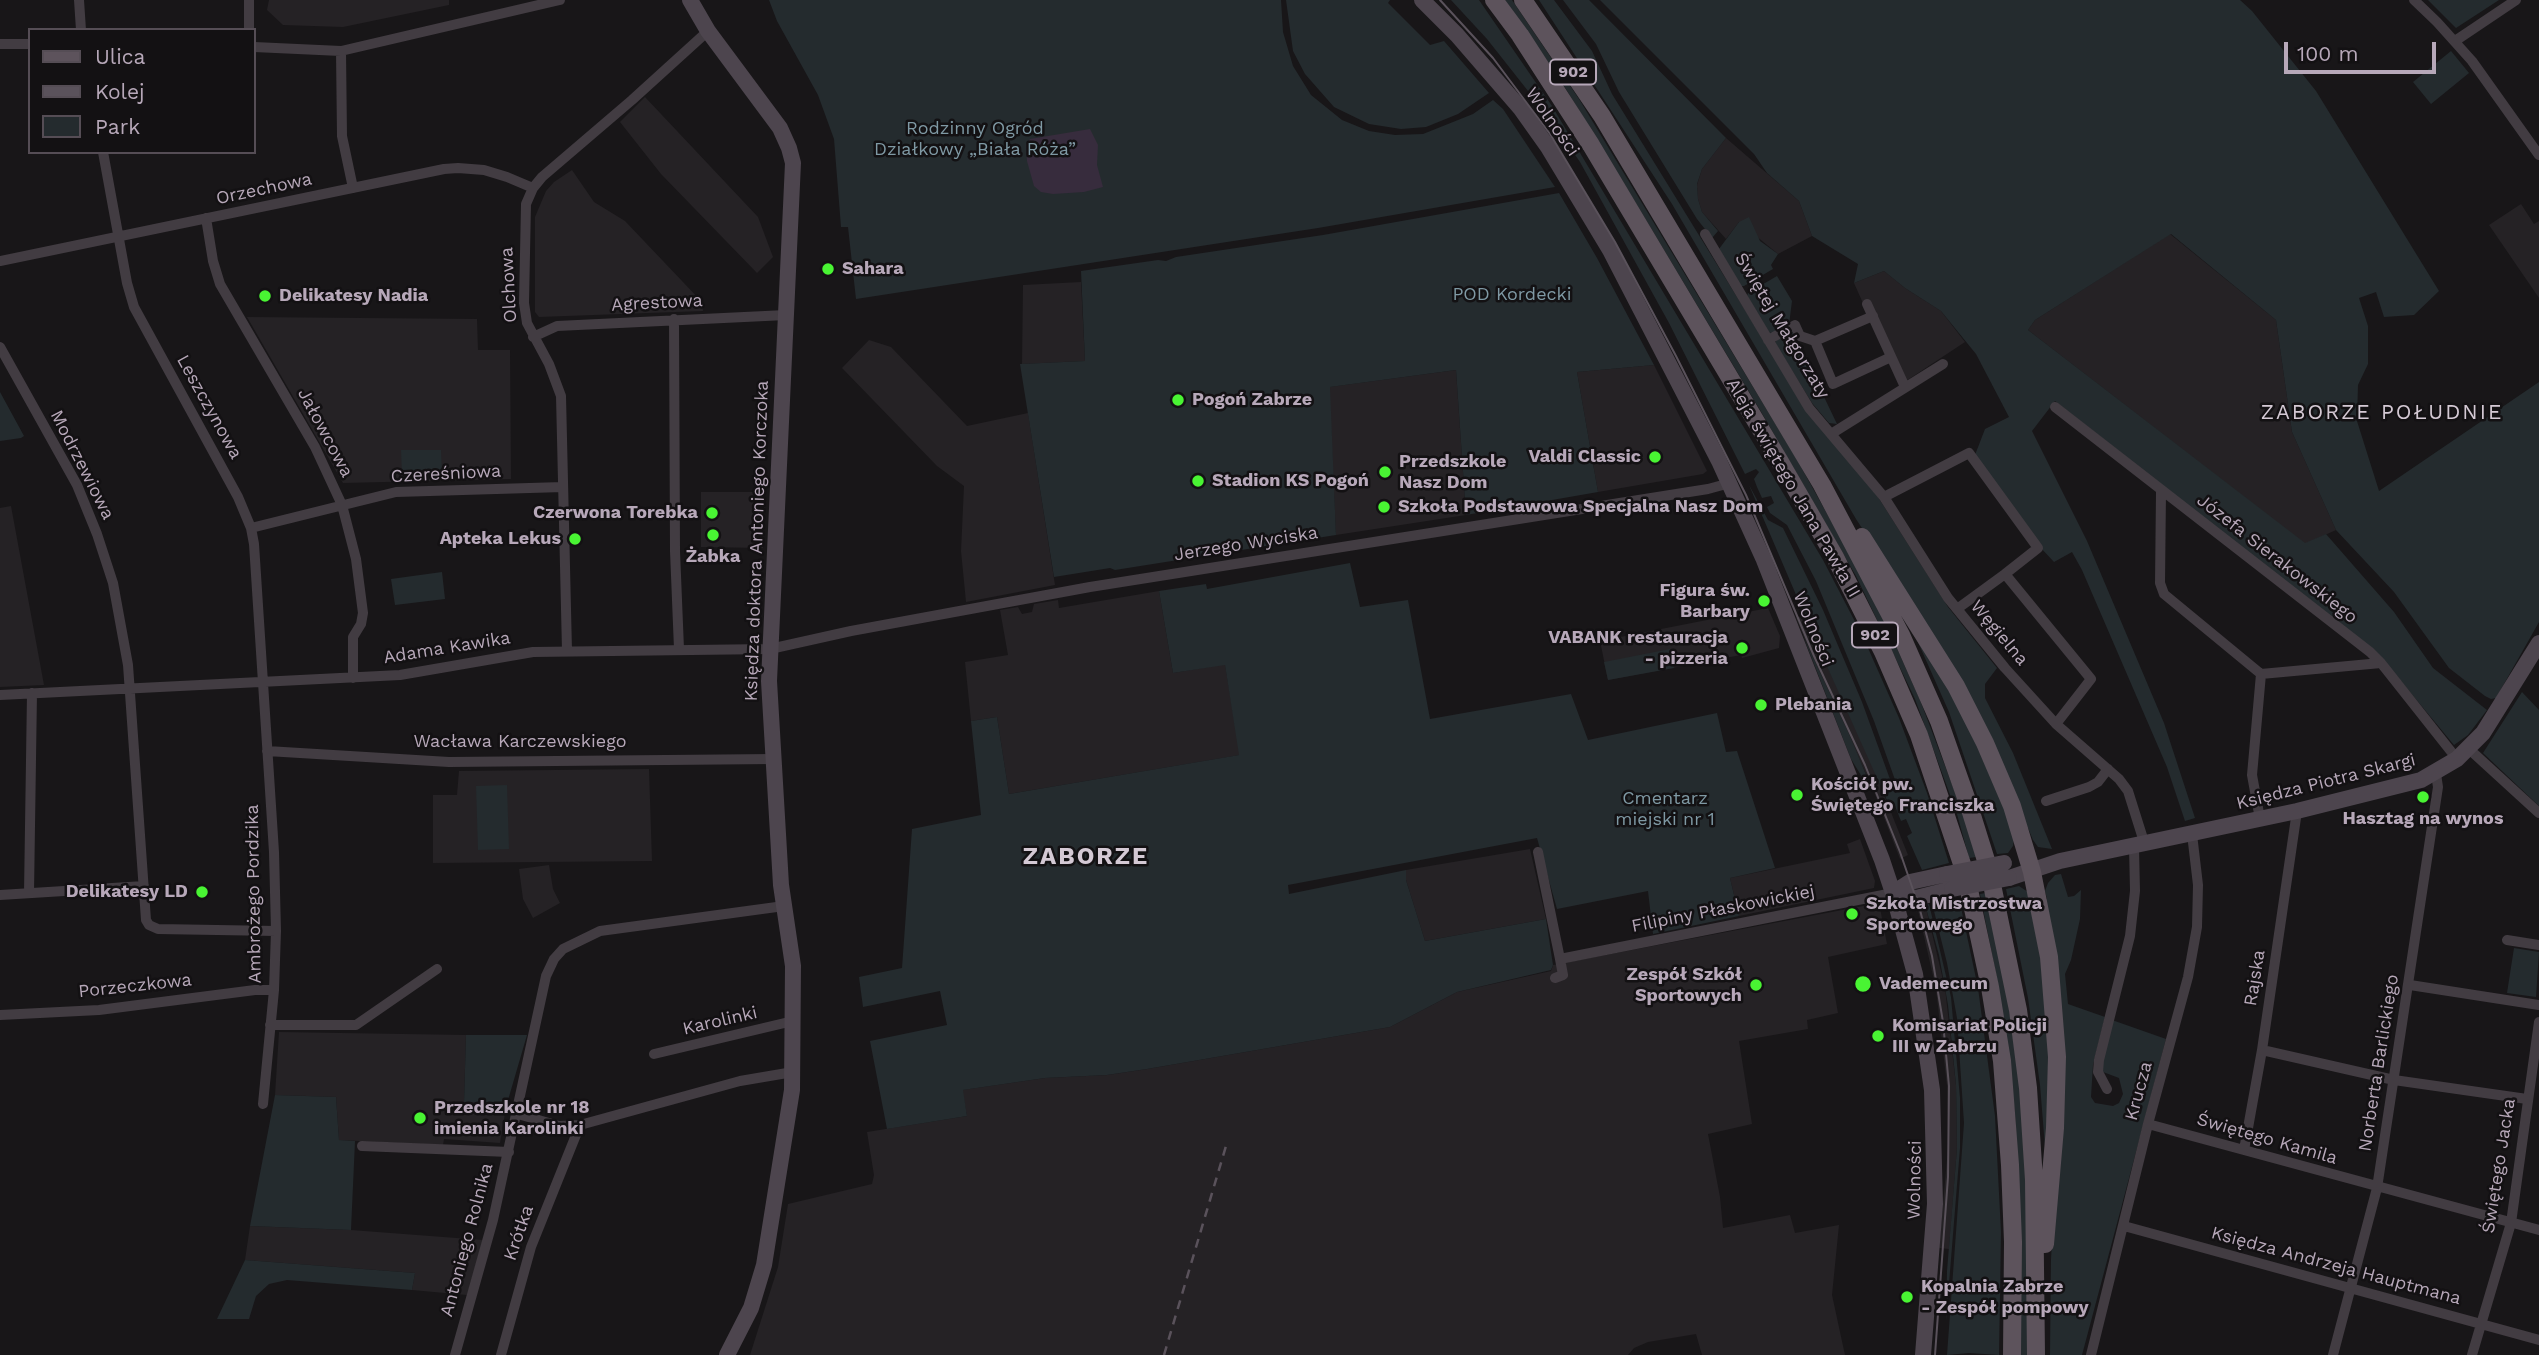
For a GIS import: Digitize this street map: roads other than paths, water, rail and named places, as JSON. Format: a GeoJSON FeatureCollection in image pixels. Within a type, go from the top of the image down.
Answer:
{"type":"FeatureCollection","features":[{"type":"Feature","properties":{"kind":"main road","name":"Aleja świętego Jana Pawła II"},"geometry":{"type":"LineString","coordinates":[[1494,0],[1527,45],[1591,145],[1829,547],[1883,652],[1919,735],[1951,825],[1969,888],[2002,1061],[2010,1165],[2012,1355]]}},
{"type":"Feature","properties":{"kind":"main road","name":"Aleja świętego Jana Pawła II"},"geometry":{"type":"LineString","coordinates":[[1523,0],[1602,116],[1800,447],[1901,635],[1939,721],[1989,870],[2012,976],[2028,1088],[2034,1180],[2036,1355]]}},
{"type":"Feature","properties":{"kind":"main road"},"geometry":{"type":"LineString","coordinates":[[1800,447],[1875,555],[1956,685],[2012,806],[2030,866],[2049,957],[2057,1057],[2049,1210],[2036,1328]]}},
{"type":"Feature","properties":{"kind":"street"},"geometry":{"type":"LineString","coordinates":[[79,0],[82,28]]}},
{"type":"Feature","properties":{"kind":"street"},"geometry":{"type":"LineString","coordinates":[[249,0],[249,28]]}},
{"type":"Feature","properties":{"kind":"street"},"geometry":{"type":"LineString","coordinates":[[256,47],[341,51],[560,0]]}},
{"type":"Feature","properties":{"kind":"street","name":"Księdza doktora Antoniego Korczoka"},"geometry":{"type":"LineString","coordinates":[[690,0],[708,31],[767,109],[789,148],[793,163],[769,687],[784,906],[792,956],[793,1072],[791,1104],[764,1265],[751,1307],[727,1355]]}},
{"type":"Feature","properties":{"kind":"street","name":"Wolności"},"geometry":{"type":"LineString","coordinates":[[1422,0],[1457,35],[1521,108],[1548,147],[1610,250],[1730,483],[1791,626],[1885,868],[1906,936],[1927,1045],[1934,1126],[1935,1204],[1923,1355]]}},
{"type":"Feature","properties":{"kind":"street"},"geometry":{"type":"LineString","coordinates":[[2414,0],[2455,41],[2485,77],[2538,150]]}},
{"type":"Feature","properties":{"kind":"street"},"geometry":{"type":"LineString","coordinates":[[2455,41],[2516,0]]}},
{"type":"Feature","properties":{"kind":"street","name":"Olchowa"},"geometry":{"type":"LineString","coordinates":[[567,651],[561,396],[524,312],[524,211],[533,188],[557,163],[708,31]]}},
{"type":"Feature","properties":{"kind":"street"},"geometry":{"type":"LineString","coordinates":[[0,44],[28,44]]}},
{"type":"Feature","properties":{"kind":"street"},"geometry":{"type":"LineString","coordinates":[[341,51],[342,136],[353,188]]}},
{"type":"Feature","properties":{"kind":"street","name":"Leszczynowa"},"geometry":{"type":"LineString","coordinates":[[103,154],[134,307],[238,496],[251,528],[256,560],[263,682]]}},
{"type":"Feature","properties":{"kind":"street","name":"Orzechowa"},"geometry":{"type":"LineString","coordinates":[[0,261],[458,168],[507,177],[533,188]]}},
{"type":"Feature","properties":{"kind":"street","name":"Jałowcowa"},"geometry":{"type":"LineString","coordinates":[[206,218],[220,284],[315,447],[342,506],[356,559],[363,613],[361,624],[353,637],[353,678]]}},
{"type":"Feature","properties":{"kind":"street","name":"Świętej Małgorzaty"},"geometry":{"type":"LineString","coordinates":[[1705,234],[1809,408],[1831,434]]}},
{"type":"Feature","properties":{"kind":"street"},"geometry":{"type":"LineString","coordinates":[[1867,304],[1905,387]]}},
{"type":"Feature","properties":{"kind":"street","name":"Agrestowa"},"geometry":{"type":"LineString","coordinates":[[533,337],[557,326],[786,315]]}},
{"type":"Feature","properties":{"kind":"street"},"geometry":{"type":"LineString","coordinates":[[1768,340],[1795,325],[1800,336],[1815,341],[1872,316]]}},
{"type":"Feature","properties":{"kind":"street"},"geometry":{"type":"LineString","coordinates":[[674,319],[675,551],[679,649]]}},
{"type":"Feature","properties":{"kind":"street"},"geometry":{"type":"LineString","coordinates":[[1815,341],[1833,384],[1891,357]]}},
{"type":"Feature","properties":{"kind":"street","name":"Modrzewiowa"},"geometry":{"type":"LineString","coordinates":[[0,347],[77,485],[97,534],[119,607],[130,689]]}},
{"type":"Feature","properties":{"kind":"street"},"geometry":{"type":"LineString","coordinates":[[1831,434],[1837,433],[1943,365]]}},
{"type":"Feature","properties":{"kind":"street","name":"Józefa Sierakowskiego"},"geometry":{"type":"LineString","coordinates":[[2055,407],[2381,663],[2463,754],[2539,813]]}},
{"type":"Feature","properties":{"kind":"street","name":"Węgielna"},"geometry":{"type":"LineString","coordinates":[[1831,434],[1884,497],[1957,609],[2056,724],[2108,769],[2128,791],[2140,846],[2130,936],[2099,1060],[2098,1072],[2108,1089]]}},
{"type":"Feature","properties":{"kind":"street"},"geometry":{"type":"LineString","coordinates":[[1884,497],[1969,453],[2038,548],[1957,609]]}},
{"type":"Feature","properties":{"kind":"street","name":"Jerzego Wyciska"},"geometry":{"type":"LineString","coordinates":[[770,649],[1069,590],[1708,489],[1730,483]]}},
{"type":"Feature","properties":{"kind":"street","name":"Czereśniowa"},"geometry":{"type":"LineString","coordinates":[[251,528],[396,492],[563,486]]}},
{"type":"Feature","properties":{"kind":"street"},"geometry":{"type":"LineString","coordinates":[[2161,492],[2160,583],[2164,594],[2261,674],[2381,663]]}},
{"type":"Feature","properties":{"kind":"street"},"geometry":{"type":"LineString","coordinates":[[2005,574],[2091,679],[2056,724]]}},
{"type":"Feature","properties":{"kind":"street","name":"Księdza Piotra Skargi"},"geometry":{"type":"LineString","coordinates":[[1893,893],[1910,882],[1949,882],[2140,846],[2405,786],[2436,774],[2463,754],[2499,710],[2539,643]]}},
{"type":"Feature","properties":{"kind":"street","name":"Adama Kawika"},"geometry":{"type":"LineString","coordinates":[[0,695],[418,673],[533,652],[770,649]]}},
{"type":"Feature","properties":{"kind":"street"},"geometry":{"type":"LineString","coordinates":[[2260,819],[2252,775],[2261,674]]}},
{"type":"Feature","properties":{"kind":"street","name":"Ambrożego Pordzika"},"geometry":{"type":"LineString","coordinates":[[263,682],[274,852],[276,931],[274,990],[263,1104]]}},
{"type":"Feature","properties":{"kind":"street"},"geometry":{"type":"LineString","coordinates":[[130,689],[146,920],[153,928],[276,931]]}},
{"type":"Feature","properties":{"kind":"street"},"geometry":{"type":"LineString","coordinates":[[29,893],[32,693]]}},
{"type":"Feature","properties":{"kind":"street","name":"Wacława Karczewskiego"},"geometry":{"type":"LineString","coordinates":[[267,751],[449,762],[774,759]]}},
{"type":"Feature","properties":{"kind":"street"},"geometry":{"type":"LineString","coordinates":[[2046,801],[2089,787],[2098,782],[2108,769]]}},
{"type":"Feature","properties":{"kind":"street","name":"Norberta Barlickiego"},"geometry":{"type":"LineString","coordinates":[[2333,1355],[2376,1188],[2410,985],[2438,787],[2436,774]]}},
{"type":"Feature","properties":{"kind":"street","name":"Rajska"},"geometry":{"type":"LineString","coordinates":[[2244,1150],[2262,1049],[2297,811]]}},
{"type":"Feature","properties":{"kind":"street","name":"Krucza"},"geometry":{"type":"LineString","coordinates":[[2091,1355],[2148,1124],[2188,977],[2197,927],[2198,885],[2192,834]]}},
{"type":"Feature","properties":{"kind":"street"},"geometry":{"type":"LineString","coordinates":[[1538,852],[1563,975],[1555,978]]}},
{"type":"Feature","properties":{"kind":"street"},"geometry":{"type":"LineString","coordinates":[[1885,868],[1900,880],[1910,882]]}},
{"type":"Feature","properties":{"kind":"street","name":"Księdza Piotra Skargi"},"geometry":{"type":"LineString","coordinates":[[1893,893],[1905,897],[1926,895],[1949,882]]}},
{"type":"Feature","properties":{"kind":"street"},"geometry":{"type":"LineString","coordinates":[[0,895],[144,886]]}},
{"type":"Feature","properties":{"kind":"street","name":"Filipiny Płaskowickiej"},"geometry":{"type":"LineString","coordinates":[[1560,958],[1893,893]]}},
{"type":"Feature","properties":{"kind":"street"},"geometry":{"type":"LineString","coordinates":[[1906,936],[1912,909],[1926,895]]}},
{"type":"Feature","properties":{"kind":"street","name":"Antoniego Rolnika"},"geometry":{"type":"LineString","coordinates":[[455,1355],[482,1265],[509,1153],[546,976],[563,949],[600,931],[784,906]]}},
{"type":"Feature","properties":{"kind":"street"},"geometry":{"type":"LineString","coordinates":[[2507,940],[2539,944]]}},
{"type":"Feature","properties":{"kind":"street"},"geometry":{"type":"LineString","coordinates":[[270,1025],[356,1025],[438,969]]}},
{"type":"Feature","properties":{"kind":"street"},"geometry":{"type":"LineString","coordinates":[[2410,985],[2539,1005]]}},
{"type":"Feature","properties":{"kind":"street","name":"Porzeczkowa"},"geometry":{"type":"LineString","coordinates":[[0,1015],[99,1010],[255,990],[274,990]]}},
{"type":"Feature","properties":{"kind":"street","name":"Karolinki"},"geometry":{"type":"LineString","coordinates":[[654,1054],[793,1021]]}},
{"type":"Feature","properties":{"kind":"street","name":"Świętego Jacka"},"geometry":{"type":"LineString","coordinates":[[2472,1355],[2511,1223],[2539,1022]]}},
{"type":"Feature","properties":{"kind":"street"},"geometry":{"type":"LineString","coordinates":[[2262,1049],[2394,1080],[2527,1099]]}},
{"type":"Feature","properties":{"kind":"street"},"geometry":{"type":"LineString","coordinates":[[518,1114],[559,1126],[580,1125],[752,1078],[793,1072]]}},
{"type":"Feature","properties":{"kind":"street","name":"Świętego Kamila"},"geometry":{"type":"LineString","coordinates":[[2148,1124],[2376,1188],[2539,1230]]}},
{"type":"Feature","properties":{"kind":"street","name":"Krótka"},"geometry":{"type":"LineString","coordinates":[[501,1355],[531,1247],[580,1125]]}},
{"type":"Feature","properties":{"kind":"street"},"geometry":{"type":"LineString","coordinates":[[362,1146],[509,1153]]}},
{"type":"Feature","properties":{"kind":"street","name":"Księdza Andrzeja Hauptmana"},"geometry":{"type":"LineString","coordinates":[[2124,1226],[2539,1340]]}},
{"type":"Feature","properties":{"kind":"tram line"},"geometry":{"type":"LineString","coordinates":[[1440,0],[1493,58],[1550,134],[1615,242],[1746,495],[1814,656],[1865,765],[1900,852],[1932,956],[1943,1022],[1949,1086],[1948,1177],[1935,1355]]}},
{"type":"Feature","properties":{"kind":"railway"},"geometry":{"type":"LineString","coordinates":[[1164,1355],[1226,1146]]}},
{"type":"Feature","properties":{"kind":"place","name":"Sahara"},"geometry":{"type":"Point","coordinates":[828,269]}},
{"type":"Feature","properties":{"kind":"place","name":"Delikatesy Nadia"},"geometry":{"type":"Point","coordinates":[265,296]}},
{"type":"Feature","properties":{"kind":"place","name":"Pogoń Zabrze"},"geometry":{"type":"Point","coordinates":[1178,400]}},
{"type":"Feature","properties":{"kind":"place","name":"Valdi Classic"},"geometry":{"type":"Point","coordinates":[1655,457]}},
{"type":"Feature","properties":{"kind":"place","name":"Przedszkole Nasz Dom"},"geometry":{"type":"Point","coordinates":[1385,472]}},
{"type":"Feature","properties":{"kind":"place","name":"Stadion KS Pogoń"},"geometry":{"type":"Point","coordinates":[1198,481]}},
{"type":"Feature","properties":{"kind":"place","name":"Szkoła Podstawowa Specjalna Nasz Dom"},"geometry":{"type":"Point","coordinates":[1384,507]}},
{"type":"Feature","properties":{"kind":"place","name":"Czerwona Torebka"},"geometry":{"type":"Point","coordinates":[712,513]}},
{"type":"Feature","properties":{"kind":"place","name":"Żabka"},"geometry":{"type":"Point","coordinates":[713,535]}},
{"type":"Feature","properties":{"kind":"place","name":"Apteka Lekus"},"geometry":{"type":"Point","coordinates":[575,539]}},
{"type":"Feature","properties":{"kind":"place","name":"Figura św. Barbary"},"geometry":{"type":"Point","coordinates":[1764,601]}},
{"type":"Feature","properties":{"kind":"place","name":"VABANK restauracja - pizzeria"},"geometry":{"type":"Point","coordinates":[1742,648]}},
{"type":"Feature","properties":{"kind":"place","name":"Plebania"},"geometry":{"type":"Point","coordinates":[1761,705]}},
{"type":"Feature","properties":{"kind":"place","name":"Kościół pw. Świętego Franciszka"},"geometry":{"type":"Point","coordinates":[1797,795]}},
{"type":"Feature","properties":{"kind":"place","name":"Hasztag na wynos"},"geometry":{"type":"Point","coordinates":[2423,797]}},
{"type":"Feature","properties":{"kind":"place","name":"Delikatesy LD"},"geometry":{"type":"Point","coordinates":[202,892]}},
{"type":"Feature","properties":{"kind":"place","name":"Szkoła Mistrzostwa Sportowego"},"geometry":{"type":"Point","coordinates":[1852,914]}},
{"type":"Feature","properties":{"kind":"place","name":"Vademecum"},"geometry":{"type":"Point","coordinates":[1863,984]}},
{"type":"Feature","properties":{"kind":"place","name":"Zespół Szkół Sportowych"},"geometry":{"type":"Point","coordinates":[1756,985]}},
{"type":"Feature","properties":{"kind":"place","name":"Komisariat Policji III w Zabrzu"},"geometry":{"type":"Point","coordinates":[1878,1036]}},
{"type":"Feature","properties":{"kind":"place","name":"Przedszkole nr 18 imienia Karolinki"},"geometry":{"type":"Point","coordinates":[420,1118]}},
{"type":"Feature","properties":{"kind":"place","name":"Kopalnia Zabrze - Zespół pompowy"},"geometry":{"type":"Point","coordinates":[1907,1297]}},
{"type":"Feature","properties":{"kind":"district","name":"ZABORZE POŁUDNIE"},"geometry":{"type":"Point","coordinates":[2382,413]}},
{"type":"Feature","properties":{"kind":"district","name":"ZABORZE"},"geometry":{"type":"Point","coordinates":[1086,857]}},
{"type":"Feature","properties":{"kind":"park label","name":"Rodzinny Ogród Działkowy „Biała Róża”"},"geometry":{"type":"Point","coordinates":[975,139]}},
{"type":"Feature","properties":{"kind":"park label","name":"POD Kordecki"},"geometry":{"type":"Point","coordinates":[1512,295]}},
{"type":"Feature","properties":{"kind":"park label","name":"Cmentarz miejski nr 1"},"geometry":{"type":"Point","coordinates":[1665,809]}}]}
